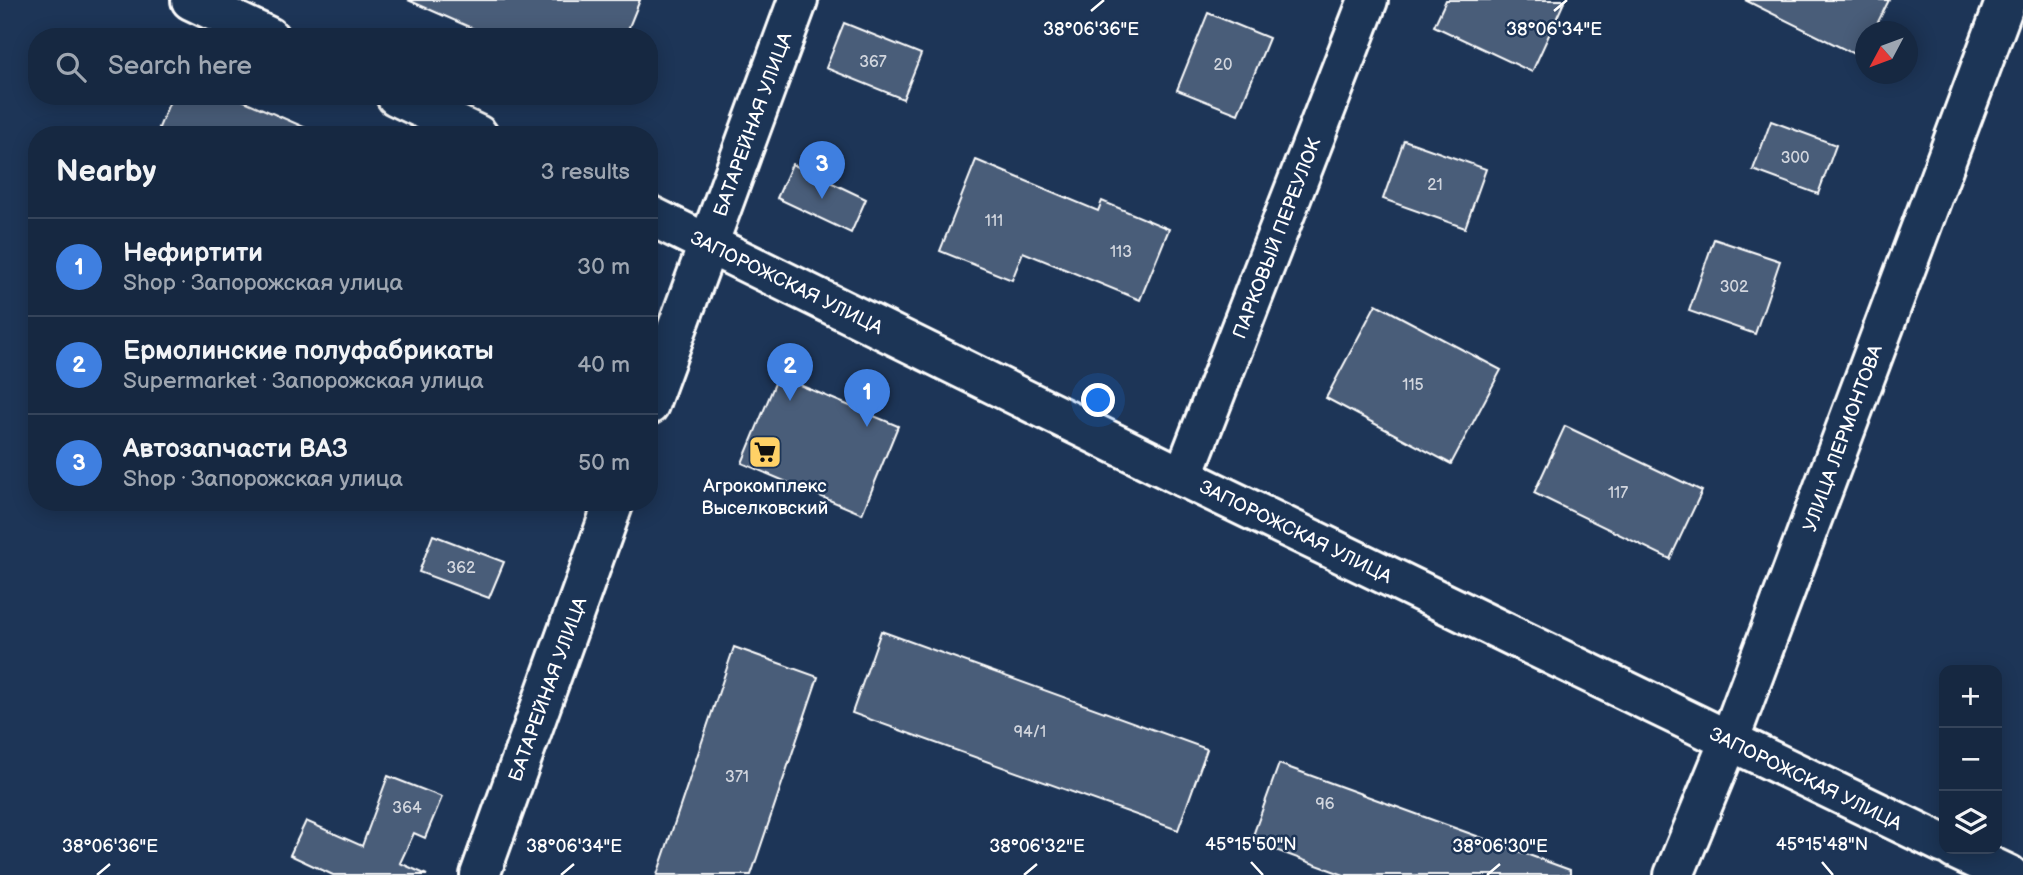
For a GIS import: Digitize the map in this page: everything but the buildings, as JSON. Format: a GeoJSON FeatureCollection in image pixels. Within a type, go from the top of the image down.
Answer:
{"type":"FeatureCollection","features":[{"type":"Feature","properties":{"kind":"street"},"geometry":{"type":"LineString","coordinates":[[191,0],[250,28]]}},
{"type":"Feature","properties":{"kind":"street","name":"БАТАРЕЙНАЯ УЛИЦА"},"geometry":{"type":"LineString","coordinates":[[658,380],[797,0]]}},
{"type":"Feature","properties":{"kind":"street","name":"ПАРКОВЫЙ ПЕРЕУЛОК"},"geometry":{"type":"LineString","coordinates":[[1183,477],[1368,0]]}},
{"type":"Feature","properties":{"kind":"street","name":"УЛИЦА ЛЕРМОНТОВА"},"geometry":{"type":"LineString","coordinates":[[1674,875],[1729,741],[2006,0]]}},
{"type":"Feature","properties":{"kind":"street"},"geometry":{"type":"LineString","coordinates":[[415,105],[459,126]]}},
{"type":"Feature","properties":{"kind":"street","name":"ЗАПОРОЖСКАЯ УЛИЦА"},"geometry":{"type":"LineString","coordinates":[[658,219],[1183,477],[1939,842]]}},
{"type":"Feature","properties":{"kind":"street","name":"БАТАРЕЙНАЯ УЛИЦА"},"geometry":{"type":"LineString","coordinates":[[480,875],[611,511]]}},
{"type":"Feature","properties":{"kind":"street"},"geometry":{"type":"LineString","coordinates":[[1965,854],[2009,875]]}},
{"type":"Feature","properties":{"kind":"place","name":"Автозапчасти ВАЗ"},"geometry":{"type":"Point","coordinates":[822,199]}},
{"type":"Feature","properties":{"kind":"place","name":"Ермолинские полуфабрикаты"},"geometry":{"type":"Point","coordinates":[790,401]}},
{"type":"Feature","properties":{"kind":"place","name":"Нефиртити"},"geometry":{"type":"Point","coordinates":[867,427]}},
{"type":"Feature","properties":{"kind":"place","name":"Агрокомплекс Выселковский"},"geometry":{"type":"Point","coordinates":[765,452]}}]}
